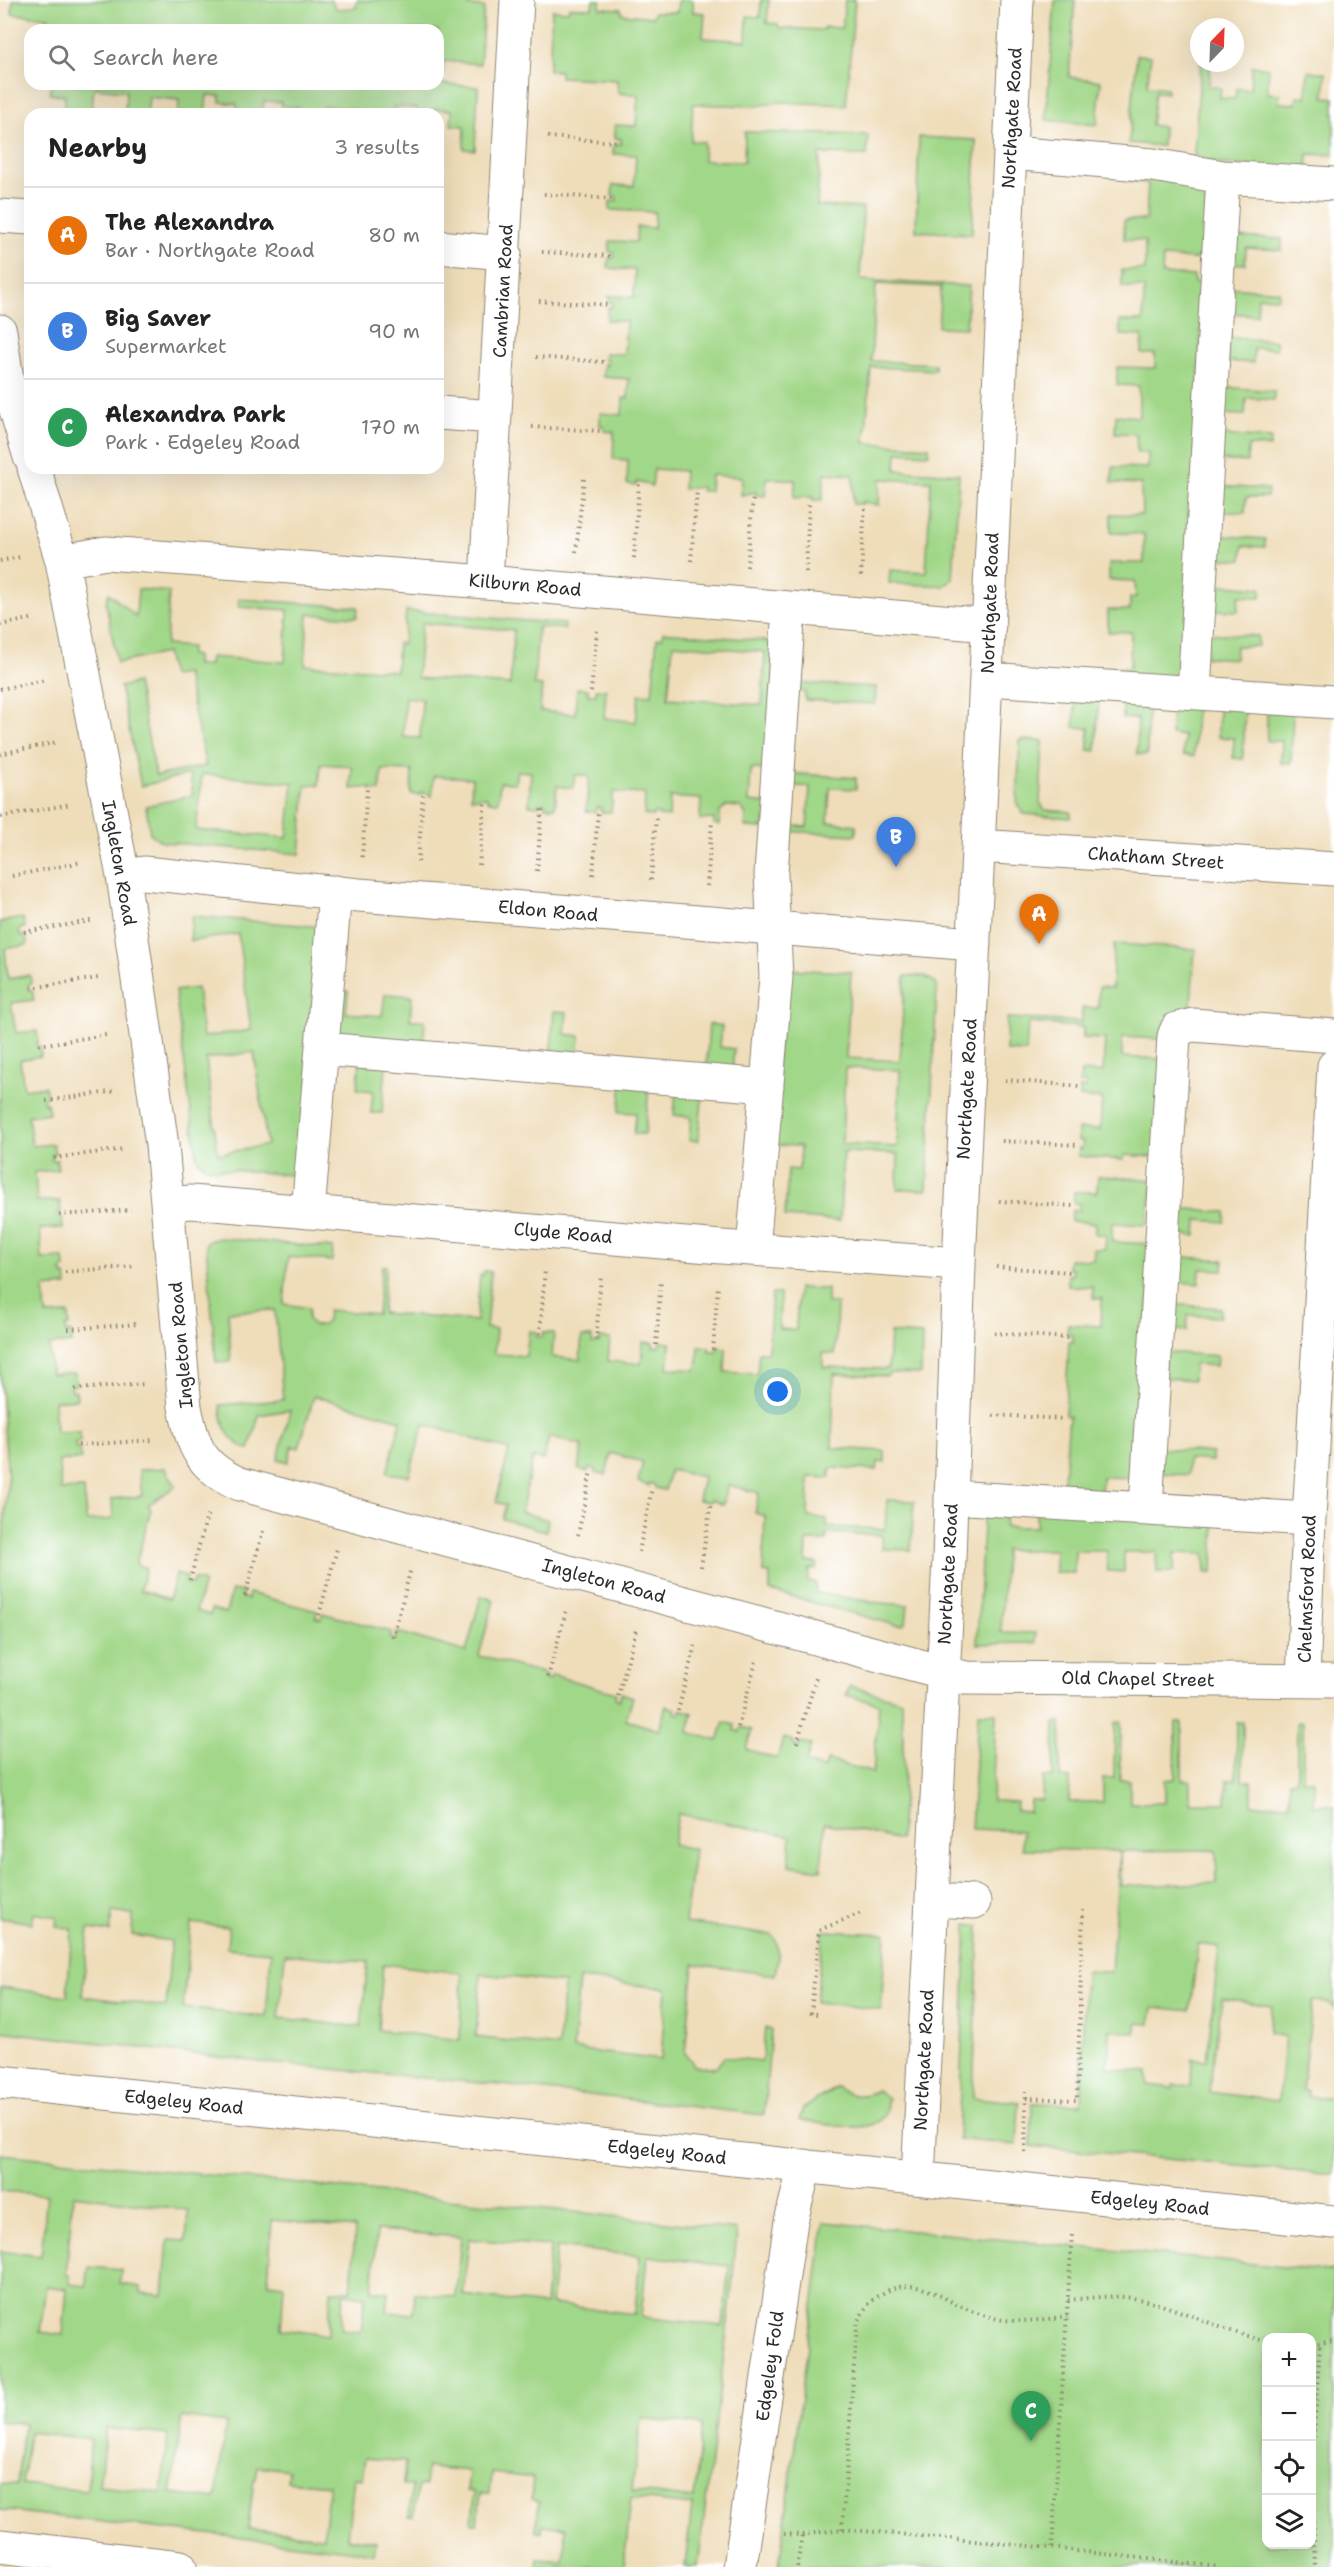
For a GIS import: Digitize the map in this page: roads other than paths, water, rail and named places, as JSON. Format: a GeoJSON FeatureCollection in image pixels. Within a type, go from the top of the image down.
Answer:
{"type":"FeatureCollection","features":[{"type":"Feature","properties":{"kind":"street","name":"Cambrian Road"},"geometry":{"type":"LineString","coordinates":[[486,582],[517,0]]}},
{"type":"Feature","properties":{"kind":"street","name":"Northgate Road"},"geometry":{"type":"LineString","coordinates":[[918,2178],[933,1900],[959,1264],[1017,0]]}},
{"type":"Feature","properties":{"kind":"street"},"geometry":{"type":"LineString","coordinates":[[1011,153],[1153,165],[1223,177],[1334,184]]}},
{"type":"Feature","properties":{"kind":"street"},"geometry":{"type":"LineString","coordinates":[[1194,692],[1223,177]]}},
{"type":"Feature","properties":{"kind":"street"},"geometry":{"type":"LineString","coordinates":[[0,216],[24,218]]}},
{"type":"Feature","properties":{"kind":"street"},"geometry":{"type":"LineString","coordinates":[[444,248],[505,251]]}},
{"type":"Feature","properties":{"kind":"street"},"geometry":{"type":"LineString","coordinates":[[0,331],[20,390],[24,417]]}},
{"type":"Feature","properties":{"kind":"street"},"geometry":{"type":"LineString","coordinates":[[444,414],[495,421]]}},
{"type":"Feature","properties":{"kind":"street","name":"Ingleton Road"},"geometry":{"type":"LineString","coordinates":[[36,474],[62,561],[121,866],[162,1145],[185,1407],[191,1436],[199,1455],[222,1475],[240,1484],[943,1673]]}},
{"type":"Feature","properties":{"kind":"street","name":"Kilburn Road"},"geometry":{"type":"LineString","coordinates":[[62,561],[106,554],[486,582],[989,625]]}},
{"type":"Feature","properties":{"kind":"street"},"geometry":{"type":"LineString","coordinates":[[753,1249],[776,977],[771,874],[797,609]]}},
{"type":"Feature","properties":{"kind":"street"},"geometry":{"type":"LineString","coordinates":[[987,679],[1334,702]]}},
{"type":"Feature","properties":{"kind":"street","name":"Chatham Street"},"geometry":{"type":"LineString","coordinates":[[979,846],[1334,869]]}},
{"type":"Feature","properties":{"kind":"street","name":"Eldon Road"},"geometry":{"type":"LineString","coordinates":[[121,866],[144,873],[347,894],[773,930],[974,944]]}},
{"type":"Feature","properties":{"kind":"street"},"geometry":{"type":"LineString","coordinates":[[308,1212],[321,1049],[347,894]]}},
{"type":"Feature","properties":{"kind":"street"},"geometry":{"type":"LineString","coordinates":[[1146,1508],[1174,1036],[1177,1029],[1193,1026],[1334,1036]]}},
{"type":"Feature","properties":{"kind":"street"},"geometry":{"type":"LineString","coordinates":[[321,1049],[767,1086]]}},
{"type":"Feature","properties":{"kind":"street","name":"Chelmsford Road"},"geometry":{"type":"LineString","coordinates":[[1318,1681],[1318,1503],[1334,1066]]}},
{"type":"Feature","properties":{"kind":"street","name":"Clyde Road"},"geometry":{"type":"LineString","coordinates":[[169,1206],[190,1202],[721,1247],[959,1264]]}},
{"type":"Feature","properties":{"kind":"street"},"geometry":{"type":"LineString","coordinates":[[951,1497],[1146,1508],[1318,1503]]}},
{"type":"Feature","properties":{"kind":"street","name":"Old Chapel Street"},"geometry":{"type":"LineString","coordinates":[[943,1673],[965,1678],[1318,1681]]}},
{"type":"Feature","properties":{"kind":"street"},"geometry":{"type":"LineString","coordinates":[[933,1900],[974,1902]]}},
{"type":"Feature","properties":{"kind":"street","name":"Edgeley Road"},"geometry":{"type":"LineString","coordinates":[[0,2082],[1334,2222]]}},
{"type":"Feature","properties":{"kind":"street","name":"Edgeley Fold"},"geometry":{"type":"LineString","coordinates":[[740,2567],[791,2221],[805,2166]]}},
{"type":"Feature","properties":{"kind":"street"},"geometry":{"type":"LineString","coordinates":[[0,2546],[180,2567]]}},
{"type":"Feature","properties":{"kind":"place","name":"Big Saver"},"geometry":{"type":"Point","coordinates":[896,867]}},
{"type":"Feature","properties":{"kind":"place","name":"The Alexandra"},"geometry":{"type":"Point","coordinates":[1039,944]}},
{"type":"Feature","properties":{"kind":"place","name":"Alexandra Park"},"geometry":{"type":"Point","coordinates":[1031,2441]}}]}
